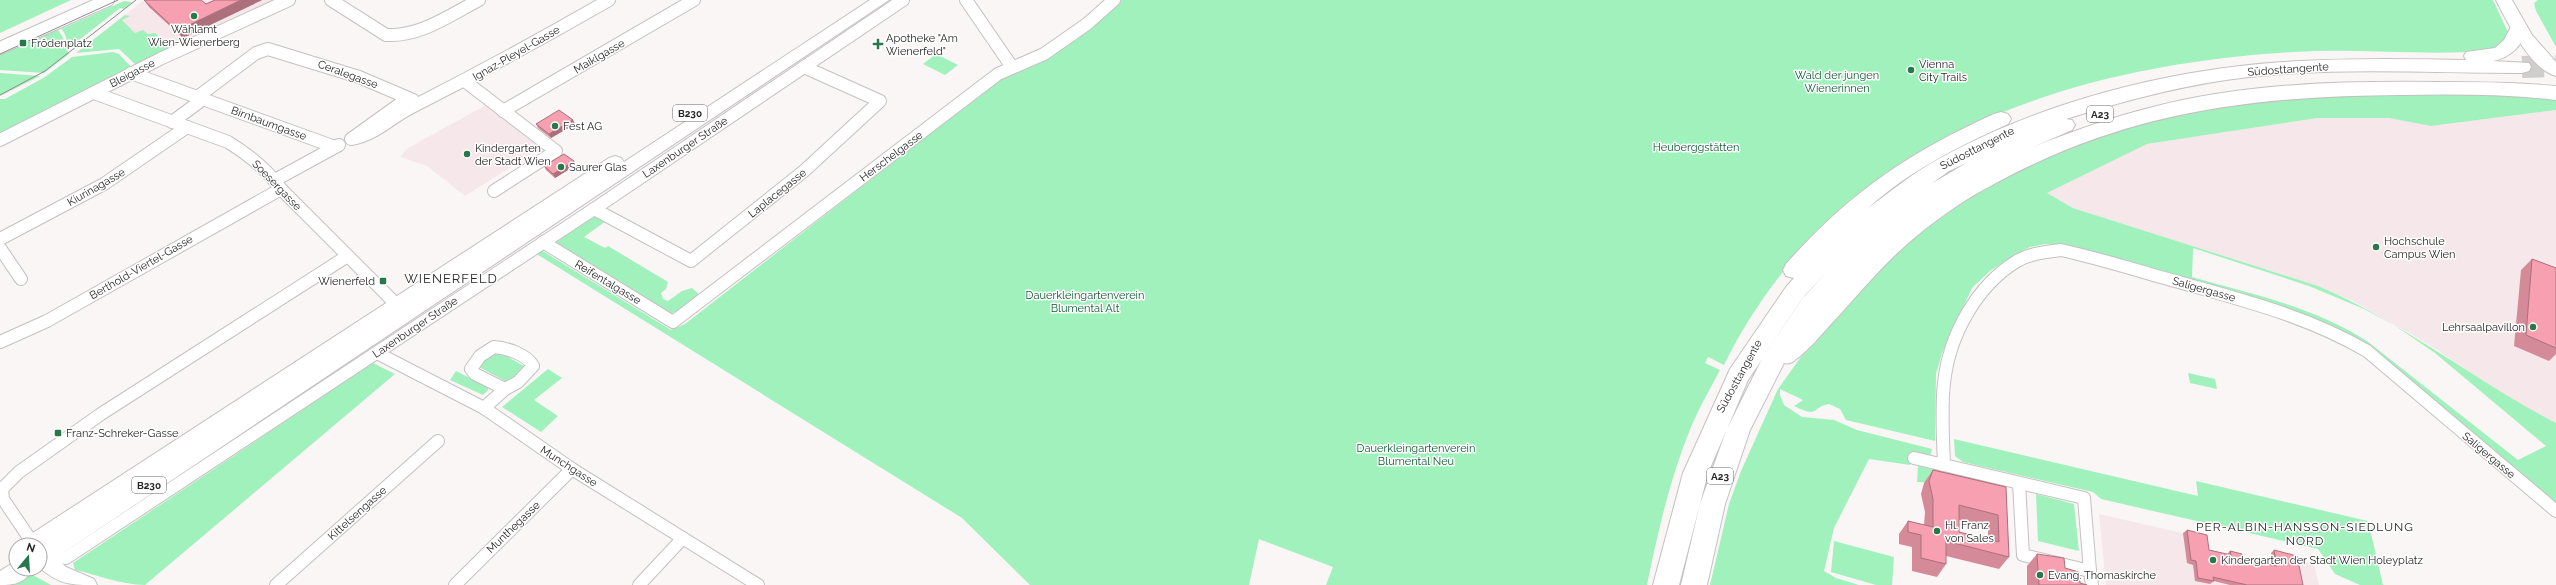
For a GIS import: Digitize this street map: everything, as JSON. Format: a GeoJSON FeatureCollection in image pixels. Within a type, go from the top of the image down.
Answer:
{"type":"FeatureCollection","features":[{"type":"Feature","properties":{"kind":"highway"},"geometry":{"type":"LineString","coordinates":[[1756,342],[1783,284],[1814,245],[1842,216],[1900,170],[1952,141],[2008,116],[2045,102],[2114,82],[2214,63],[2315,55],[2494,54],[2512,46],[2519,29]]}},
{"type":"Feature","properties":{"kind":"highway","name":"Südosttangente"},"geometry":{"type":"LineString","coordinates":[[1666,585],[1682,510],[1705,443],[1756,342],[1776,313],[1818,263],[1878,208],[1929,172],[1961,154],[2015,128],[2054,113],[2149,87],[2249,71],[2342,65],[2528,73],[2350,77],[2260,83],[2195,91],[2140,103],[2041,134],[2007,149],[1945,183],[1895,218],[1862,246],[1816,298],[1763,374],[1741,420],[1718,481],[1694,585]]}},
{"type":"Feature","properties":{"kind":"highway"},"geometry":{"type":"LineString","coordinates":[[1763,374],[1800,342],[1848,289],[1915,226],[1982,179],[2029,156],[2086,132],[2139,116],[2198,104],[2288,91],[2380,88],[2556,93]]}},
{"type":"Feature","properties":{"kind":"main road","name":"Laxenburger Straße"},"geometry":{"type":"LineString","coordinates":[[401,310],[861,0]]}},
{"type":"Feature","properties":{"kind":"main road","name":"Laxenburger Straße"},"geometry":{"type":"LineString","coordinates":[[48,543],[401,310],[881,0]]}},
{"type":"Feature","properties":{"kind":"main road"},"geometry":{"type":"LineString","coordinates":[[2504,0],[2519,29],[2539,56],[2556,71]]}},
{"type":"Feature","properties":{"kind":"main road"},"geometry":{"type":"LineString","coordinates":[[0,583],[9,577]]}},
{"type":"Feature","properties":{"kind":"street"},"geometry":{"type":"LineString","coordinates":[[0,48],[108,0]]}},
{"type":"Feature","properties":{"kind":"street","name":"Bleigasse"},"geometry":{"type":"LineString","coordinates":[[0,140],[131,73],[289,0]]}},
{"type":"Feature","properties":{"kind":"street"},"geometry":{"type":"LineString","coordinates":[[331,0],[386,35],[394,37],[418,30],[478,0]]}},
{"type":"Feature","properties":{"kind":"street","name":"Ignaz-Pleyel-Gasse"},"geometry":{"type":"LineString","coordinates":[[351,139],[373,135],[398,115],[466,82],[609,0]]}},
{"type":"Feature","properties":{"kind":"street","name":"Maiklgasse"},"geometry":{"type":"LineString","coordinates":[[503,111],[694,0]]}},
{"type":"Feature","properties":{"kind":"street","name":"Laxenburger Straße"},"geometry":{"type":"LineString","coordinates":[[48,553],[66,558],[377,353],[903,0]]}},
{"type":"Feature","properties":{"kind":"street"},"geometry":{"type":"LineString","coordinates":[[966,0],[1012,67]]}},
{"type":"Feature","properties":{"kind":"street","name":"Herschelgasse"},"geometry":{"type":"LineString","coordinates":[[673,322],[998,74],[1044,54],[1087,24],[1114,0]]}},
{"type":"Feature","properties":{"kind":"street"},"geometry":{"type":"LineString","coordinates":[[0,41],[46,23],[78,13]]}},
{"type":"Feature","properties":{"kind":"street","name":"Ceralegasse"},"geometry":{"type":"LineString","coordinates":[[201,99],[273,50],[359,77],[421,104]]}},
{"type":"Feature","properties":{"kind":"street","name":"Laplacegasse"},"geometry":{"type":"LineString","coordinates":[[594,208],[691,261],[804,171],[880,101],[804,67]]}},
{"type":"Feature","properties":{"kind":"street","name":"Birnbaumgasse"},"geometry":{"type":"LineString","coordinates":[[131,73],[335,147]]}},
{"type":"Feature","properties":{"kind":"street"},"geometry":{"type":"LineString","coordinates":[[466,82],[556,151],[494,191]]}},
{"type":"Feature","properties":{"kind":"street","name":"Soesergasse"},"geometry":{"type":"LineString","coordinates":[[94,93],[228,142],[246,153],[278,184],[346,257],[401,310]]}},
{"type":"Feature","properties":{"kind":"street"},"geometry":{"type":"LineString","coordinates":[[278,184],[335,147],[351,139],[408,98]]}},
{"type":"Feature","properties":{"kind":"street"},"geometry":{"type":"LineString","coordinates":[[172,122],[201,99]]}},
{"type":"Feature","properties":{"kind":"street","name":"Kiurinagasse"},"geometry":{"type":"LineString","coordinates":[[0,239],[104,184],[187,127]]}},
{"type":"Feature","properties":{"kind":"street","name":"Berthold-Viertel-Gasse"},"geometry":{"type":"LineString","coordinates":[[0,342],[47,321],[278,184]]}},
{"type":"Feature","properties":{"kind":"street","name":"Reifentalgasse"},"geometry":{"type":"LineString","coordinates":[[542,242],[673,322]]}},
{"type":"Feature","properties":{"kind":"street"},"geometry":{"type":"LineString","coordinates":[[0,248],[21,279]]}},
{"type":"Feature","properties":{"kind":"street","name":"Saligergasse"},"geometry":{"type":"LineString","coordinates":[[1944,465],[1946,371],[1953,342],[1968,311],[1980,293],[2003,271],[2020,260],[2037,252],[2060,250],[2277,310],[2316,323],[2343,336],[2367,351],[2556,511]]}},
{"type":"Feature","properties":{"kind":"street"},"geometry":{"type":"LineString","coordinates":[[28,537],[3,499],[2,489],[19,472],[101,414],[346,257]]}},
{"type":"Feature","properties":{"kind":"street","name":"Munchgasse"},"geometry":{"type":"LineString","coordinates":[[377,353],[484,408],[572,469],[758,585]]}},
{"type":"Feature","properties":{"kind":"street"},"geometry":{"type":"LineString","coordinates":[[484,408],[505,389]]}},
{"type":"Feature","properties":{"kind":"street","name":"Kittelsengasse"},"geometry":{"type":"LineString","coordinates":[[276,585],[438,441]]}},
{"type":"Feature","properties":{"kind":"street"},"geometry":{"type":"LineString","coordinates":[[1914,458],[2084,498],[2091,578],[2023,554],[2019,483]]}},
{"type":"Feature","properties":{"kind":"street","name":"Munthegasse"},"geometry":{"type":"LineString","coordinates":[[455,585],[572,469]]}},
{"type":"Feature","properties":{"kind":"street"},"geometry":{"type":"LineString","coordinates":[[639,585],[683,538]]}},
{"type":"Feature","properties":{"kind":"street"},"geometry":{"type":"LineString","coordinates":[[48,562],[59,573],[87,585]]}},
{"type":"Feature","properties":{"kind":"shaded area"},"geometry":{"type":"Polygon","coordinates":[[[144,0],[279,0],[172,48],[103,32],[144,0]]]}},
{"type":"Feature","properties":{"kind":"shaded area","name":"Kindergarten der Stadt Wien"},"geometry":{"type":"Polygon","coordinates":[[[486,105],[539,147],[539,149],[465,196],[427,166],[400,157],[408,148],[486,105]]]}},
{"type":"Feature","properties":{"kind":"shaded area","name":"Hochschule Campus Wien"},"geometry":{"type":"Polygon","coordinates":[[[2556,110],[2556,423],[2508,398],[2428,344],[2353,301],[2318,286],[2073,208],[2046,193],[2147,144],[2318,118],[2389,118],[2431,126],[2556,110]]]}},
{"type":"Feature","properties":{"kind":"shaded area"},"geometry":{"type":"Polygon","coordinates":[[[2099,514],[2204,538],[2206,553],[2274,569],[2271,553],[2314,564],[2319,585],[2106,585],[2099,514]]]}},
{"type":"Feature","properties":{"kind":"green space"},"geometry":{"type":"Polygon","coordinates":[[[0,0],[71,0],[0,33],[0,0]]]}},
{"type":"Feature","properties":{"kind":"green space"},"geometry":{"type":"Polygon","coordinates":[[[1122,0],[2493,0],[2508,32],[2508,36],[2501,45],[2487,51],[2439,53],[2342,51],[2294,52],[2207,60],[2122,75],[2040,98],[1963,130],[1891,172],[1827,224],[1771,288],[1724,365],[1708,357],[1705,363],[1720,370],[1694,420],[1677,466],[1660,525],[1647,585],[1326,585],[1333,567],[1259,539],[1249,585],[1030,585],[962,518],[535,253],[541,250],[671,330],[685,324],[1004,76],[1087,30],[1122,0]]]}},
{"type":"Feature","properties":{"kind":"green space"},"geometry":{"type":"Polygon","coordinates":[[[2538,0],[2556,0],[2556,47],[2536,11],[2534,3],[2538,0]]]}},
{"type":"Feature","properties":{"kind":"green space"},"geometry":{"type":"Polygon","coordinates":[[[124,1],[132,2],[124,9],[120,8],[70,47],[67,43],[65,34],[61,29],[124,1]]]}},
{"type":"Feature","properties":{"kind":"green space"},"geometry":{"type":"Polygon","coordinates":[[[125,15],[130,16],[122,20],[135,33],[143,30],[148,34],[155,33],[158,35],[155,39],[161,39],[172,48],[137,66],[119,49],[76,53],[125,15]]]}},
{"type":"Feature","properties":{"kind":"green space"},"geometry":{"type":"Polygon","coordinates":[[[56,29],[63,37],[69,54],[44,73],[0,70],[0,55],[56,29]]]}},
{"type":"Feature","properties":{"kind":"green space"},"geometry":{"type":"Polygon","coordinates":[[[113,52],[119,54],[133,69],[0,134],[0,99],[5,99],[45,77],[72,57],[113,52]]]}},
{"type":"Feature","properties":{"kind":"green space"},"geometry":{"type":"Polygon","coordinates":[[[936,54],[958,65],[945,75],[923,64],[936,54]]]}},
{"type":"Feature","properties":{"kind":"green space"},"geometry":{"type":"Polygon","coordinates":[[[0,73],[40,76],[0,96],[0,73]]]}},
{"type":"Feature","properties":{"kind":"green space"},"geometry":{"type":"Polygon","coordinates":[[[2398,92],[2556,97],[2556,110],[2431,126],[2389,118],[2318,118],[2147,144],[2047,193],[2073,208],[2318,286],[2349,300],[2380,317],[2392,324],[2364,309],[2309,286],[2193,248],[2192,277],[2304,310],[2347,329],[2367,341],[2518,460],[2546,446],[2435,353],[2395,326],[2526,407],[2556,423],[2556,504],[2379,353],[2347,333],[2310,316],[2069,247],[2046,244],[2030,247],[2014,255],[1990,271],[1972,288],[1942,353],[1936,374],[1935,441],[1846,420],[1840,409],[1829,404],[1823,405],[1812,412],[1802,410],[1794,406],[1803,400],[1780,389],[1780,395],[1784,405],[1802,417],[1834,420],[1857,430],[1932,449],[1930,457],[1910,453],[1910,465],[1869,459],[1834,528],[1824,571],[1836,578],[1859,585],[1710,585],[1729,504],[1741,471],[1778,389],[1813,340],[1908,236],[2011,170],[2143,121],[2251,100],[2398,92]]]}},
{"type":"Feature","properties":{"kind":"green space"},"geometry":{"type":"Polygon","coordinates":[[[594,214],[606,221],[584,237],[605,248],[608,246],[668,282],[666,289],[661,293],[663,299],[668,301],[682,291],[692,288],[700,295],[680,310],[669,314],[552,243],[594,214]]]}},
{"type":"Feature","properties":{"kind":"green space"},"geometry":{"type":"Polygon","coordinates":[[[499,352],[524,366],[524,370],[510,380],[505,381],[479,367],[490,353],[499,352]]]}},
{"type":"Feature","properties":{"kind":"green space"},"geometry":{"type":"Polygon","coordinates":[[[373,363],[395,374],[145,585],[119,582],[75,570],[73,563],[373,363]]]}},
{"type":"Feature","properties":{"kind":"green space"},"geometry":{"type":"Polygon","coordinates":[[[548,369],[562,378],[534,400],[558,416],[541,432],[502,407],[548,369]]]}},
{"type":"Feature","properties":{"kind":"green space"},"geometry":{"type":"Polygon","coordinates":[[[456,371],[488,387],[488,390],[483,395],[450,380],[456,371]]]}},
{"type":"Feature","properties":{"kind":"green space"},"geometry":{"type":"Polygon","coordinates":[[[2188,373],[2215,379],[2217,389],[2190,383],[2188,373]]]}},
{"type":"Feature","properties":{"kind":"green space"},"geometry":{"type":"Polygon","coordinates":[[[1954,439],[2198,496],[2196,481],[2368,521],[2383,585],[2360,585],[2335,574],[2318,549],[2101,499],[2093,492],[1963,462],[1955,456],[1954,439]]]}},
{"type":"Feature","properties":{"kind":"green space"},"geometry":{"type":"Polygon","coordinates":[[[1918,466],[1995,483],[1996,486],[1917,482],[1918,466]]]}},
{"type":"Feature","properties":{"kind":"green space"},"geometry":{"type":"Polygon","coordinates":[[[2036,494],[2074,504],[2079,551],[2038,541],[2036,494]]]}},
{"type":"Feature","properties":{"kind":"green space"},"geometry":{"type":"Polygon","coordinates":[[[1834,541],[1894,557],[1892,585],[1876,585],[1831,572],[1834,541]]]}},
{"type":"Feature","properties":{"kind":"green space"},"geometry":{"type":"Polygon","coordinates":[[[22,577],[36,577],[51,585],[10,585],[22,577]]]}},
{"type":"Feature","properties":{"kind":"building","name":"Wählamt Wien-Wienerberg"},"geometry":{"type":"Polygon","coordinates":[[[144,0],[201,0],[206,4],[215,0],[241,0],[177,31],[144,0]]]}},
{"type":"Feature","properties":{"kind":"building","name":"Fest AG"},"geometry":{"type":"Polygon","coordinates":[[[559,110],[573,120],[549,134],[536,124],[559,110]]]}},
{"type":"Feature","properties":{"kind":"building"},"geometry":{"type":"Polygon","coordinates":[[[564,154],[574,161],[553,174],[544,166],[564,154]]]}},
{"type":"Feature","properties":{"kind":"building"},"geometry":{"type":"Polygon","coordinates":[[[2532,259],[2556,268],[2556,348],[2526,335],[2532,259]]]}},
{"type":"Feature","properties":{"kind":"building"},"geometry":{"type":"Polygon","coordinates":[[[1933,470],[2006,487],[2009,557],[1946,541],[1946,564],[1921,558],[1921,535],[1908,532],[1908,521],[1933,527],[1933,499],[1929,481],[1933,470]],[[1959,505],[1959,532],[1999,542],[1998,515],[1959,505]]]}},
{"type":"Feature","properties":{"kind":"building","name":"Kindergarten der Stadt Wien Holeyplatz"},"geometry":{"type":"Polygon","coordinates":[[[2187,530],[2207,535],[2209,550],[2231,555],[2230,551],[2242,554],[2242,558],[2277,566],[2274,550],[2297,556],[2303,585],[2247,585],[2213,577],[2214,581],[2198,578],[2196,561],[2191,560],[2187,530]]]}},
{"type":"Feature","properties":{"kind":"building"},"geometry":{"type":"Polygon","coordinates":[[[2037,554],[2064,558],[2065,568],[2079,572],[2080,583],[2087,585],[2039,585],[2037,554]]]}},
{"type":"Feature","properties":{"kind":"tunnel"},"geometry":{"type":"LineString","coordinates":[[2522,67],[2556,66]]}},
{"type":"Feature","properties":{"kind":"tram line"},"geometry":{"type":"LineString","coordinates":[[0,54],[118,0]]}},
{"type":"Feature","properties":{"kind":"tram line"},"geometry":{"type":"LineString","coordinates":[[0,95],[45,71],[136,0]]}},
{"type":"Feature","properties":{"kind":"place","name":"Wählamt Wien-Wienerberg"},"geometry":{"type":"Point","coordinates":[194,16]}},
{"type":"Feature","properties":{"kind":"place","name":"Frödenplatz"},"geometry":{"type":"Point","coordinates":[23,43]}},
{"type":"Feature","properties":{"kind":"place","name":"Apotheke \"Am Wienerfeld\""},"geometry":{"type":"Point","coordinates":[878,44]}},
{"type":"Feature","properties":{"kind":"place","name":"Vienna City Trails"},"geometry":{"type":"Point","coordinates":[1911,70]}},
{"type":"Feature","properties":{"kind":"place","name":"Fest AG"},"geometry":{"type":"Point","coordinates":[555,126]}},
{"type":"Feature","properties":{"kind":"place","name":"Kindergarten der Stadt Wien"},"geometry":{"type":"Point","coordinates":[467,154]}},
{"type":"Feature","properties":{"kind":"place","name":"Saurer Glas"},"geometry":{"type":"Point","coordinates":[561,167]}},
{"type":"Feature","properties":{"kind":"place","name":"Hochschule Campus Wien"},"geometry":{"type":"Point","coordinates":[2376,247]}},
{"type":"Feature","properties":{"kind":"place","name":"Wienerfeld"},"geometry":{"type":"Point","coordinates":[383,281]}},
{"type":"Feature","properties":{"kind":"place","name":"Lehrsaalpavillon"},"geometry":{"type":"Point","coordinates":[2533,327]}},
{"type":"Feature","properties":{"kind":"place","name":"Franz-Schreker-Gasse"},"geometry":{"type":"Point","coordinates":[58,433]}},
{"type":"Feature","properties":{"kind":"place","name":"Hl. Franz von Sales"},"geometry":{"type":"Point","coordinates":[1937,531]}},
{"type":"Feature","properties":{"kind":"place","name":"Kindergarten der Stadt Wien Holeyplatz"},"geometry":{"type":"Point","coordinates":[2213,560]}},
{"type":"Feature","properties":{"kind":"place","name":"Evang. Thomaskirche"},"geometry":{"type":"Point","coordinates":[2040,575]}},
{"type":"Feature","properties":{"kind":"district","name":"WIENERFELD"},"geometry":{"type":"Point","coordinates":[451,278]}},
{"type":"Feature","properties":{"kind":"district","name":"PER-ALBIN-HANSSON-SIEDLUNG NORD"},"geometry":{"type":"Point","coordinates":[2305,534]}},
{"type":"Feature","properties":{"kind":"park label","name":"Wald der jungen Wienerinnen"},"geometry":{"type":"Point","coordinates":[1837,81]}},
{"type":"Feature","properties":{"kind":"park label","name":"Heuberggstätten"},"geometry":{"type":"Point","coordinates":[1696,147]}},
{"type":"Feature","properties":{"kind":"park label","name":"Dauerkleingartenverein Blumental Alt"},"geometry":{"type":"Point","coordinates":[1085,301]}},
{"type":"Feature","properties":{"kind":"park label","name":"Dauerkleingartenverein Blumental Neu"},"geometry":{"type":"Point","coordinates":[1416,454]}}]}
